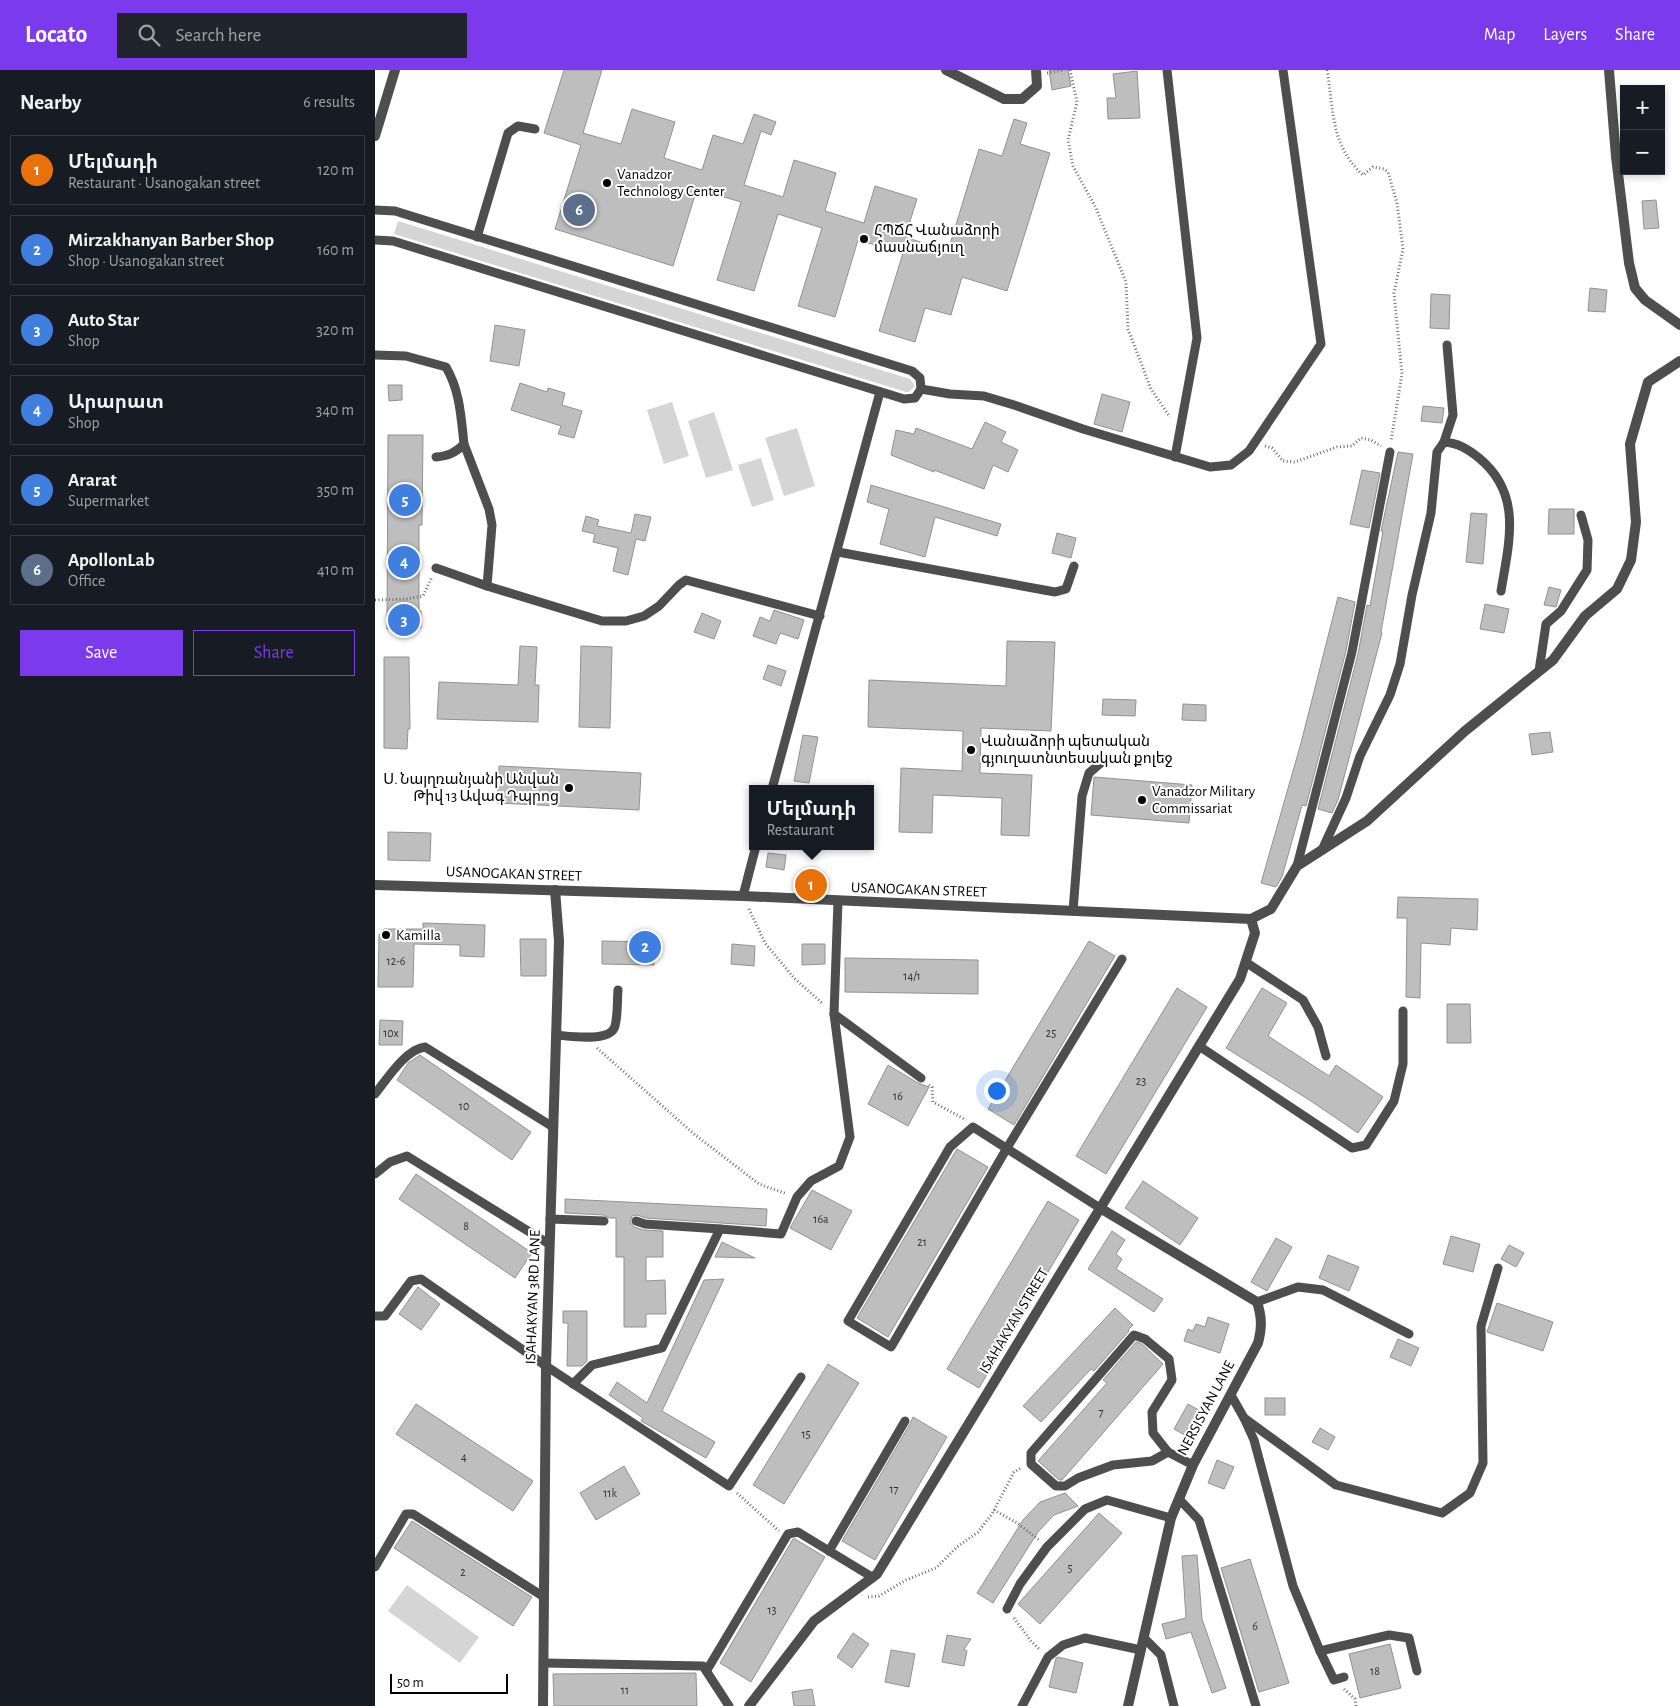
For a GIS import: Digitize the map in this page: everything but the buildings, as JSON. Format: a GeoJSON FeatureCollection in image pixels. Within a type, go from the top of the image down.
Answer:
{"type":"FeatureCollection","features":[{"type":"Feature","properties":{"kind":"street"},"geometry":{"type":"LineString","coordinates":[[375,136],[395,70]]}},
{"type":"Feature","properties":{"kind":"street"},"geometry":{"type":"LineString","coordinates":[[946,70],[1004,99],[1022,98],[1037,86],[1036,70]]}},
{"type":"Feature","properties":{"kind":"street"},"geometry":{"type":"LineString","coordinates":[[1609,70],[1616,157],[1629,264],[1635,288],[1645,300],[1680,325]]}},
{"type":"Feature","properties":{"kind":"street"},"geometry":{"type":"LineString","coordinates":[[1251,919],[1271,909],[1297,866],[1367,821],[1465,731],[1553,660],[1585,616],[1617,589],[1631,560],[1636,522],[1629,444],[1648,382],[1680,361]]}},
{"type":"Feature","properties":{"kind":"street","name":"USANOGAKAN STREET"},"geometry":{"type":"LineString","coordinates":[[375,885],[743,896],[1251,919]]}},
{"type":"Feature","properties":{"kind":"street","name":"ISAHAKYAN 3RD LANE"},"geometry":{"type":"LineString","coordinates":[[543,1706],[545,1366],[559,941],[555,890]]}},
{"type":"Feature","properties":{"kind":"street","name":"ISAHAKYAN STREET"},"geometry":{"type":"LineString","coordinates":[[749,1706],[814,1621],[877,1574],[1241,979],[1255,933],[1251,919]]}},
{"type":"Feature","properties":{"kind":"street"},"geometry":{"type":"LineString","coordinates":[[1100,1208],[1257,1302]]}},
{"type":"Feature","properties":{"kind":"street","name":"NERSISYAN LANE"},"geometry":{"type":"LineString","coordinates":[[1128,1706],[1171,1518],[1193,1465],[1260,1336],[1262,1330],[1261,1315],[1257,1302]]}},
{"type":"Feature","properties":{"kind":"lane"},"geometry":{"type":"LineString","coordinates":[[1167,70],[1197,338],[1175,456]]}},
{"type":"Feature","properties":{"kind":"lane"},"geometry":{"type":"LineString","coordinates":[[921,389],[950,394],[984,396],[1083,429],[1210,467],[1231,465],[1249,451],[1321,344],[1283,70]]}},
{"type":"Feature","properties":{"kind":"lane"},"geometry":{"type":"LineString","coordinates":[[477,237],[508,133],[518,126],[535,130]]}},
{"type":"Feature","properties":{"kind":"lane"},"geometry":{"type":"LineString","coordinates":[[375,210],[395,212],[912,371],[920,378],[921,389],[915,398],[909,399],[880,392],[393,241],[375,240]]}},
{"type":"Feature","properties":{"kind":"lane"},"geometry":{"type":"LineString","coordinates":[[1321,850],[1346,798],[1359,756],[1391,694],[1400,664],[1412,594],[1431,513],[1437,452],[1444,442],[1453,415],[1447,346]]}},
{"type":"Feature","properties":{"kind":"lane"},"geometry":{"type":"LineString","coordinates":[[375,355],[406,356],[446,367],[454,380],[461,411],[463,444],[489,509],[492,525],[487,586]]}},
{"type":"Feature","properties":{"kind":"lane"},"geometry":{"type":"LineString","coordinates":[[773,785],[880,392]]}},
{"type":"Feature","properties":{"kind":"lane"},"geometry":{"type":"LineString","coordinates":[[1444,442],[1467,448],[1487,465],[1500,483],[1509,506],[1510,536],[1501,591]]}},
{"type":"Feature","properties":{"kind":"lane"},"geometry":{"type":"LineString","coordinates":[[436,457],[452,454],[463,444]]}},
{"type":"Feature","properties":{"kind":"lane"},"geometry":{"type":"LineString","coordinates":[[1297,866],[1352,652],[1389,452]]}},
{"type":"Feature","properties":{"kind":"lane"},"geometry":{"type":"LineString","coordinates":[[1539,671],[1546,624],[1561,611],[1587,570],[1588,540],[1581,515]]}},
{"type":"Feature","properties":{"kind":"lane"},"geometry":{"type":"LineString","coordinates":[[837,552],[1055,592],[1066,589],[1074,566]]}},
{"type":"Feature","properties":{"kind":"lane"},"geometry":{"type":"LineString","coordinates":[[436,568],[487,586],[603,621],[625,621],[644,616],[659,606],[686,580],[820,616]]}},
{"type":"Feature","properties":{"kind":"lane"},"geometry":{"type":"LineString","coordinates":[[1073,911],[1082,796],[1089,774],[1103,761]]}},
{"type":"Feature","properties":{"kind":"lane"},"geometry":{"type":"LineString","coordinates":[[743,896],[755,850]]}},
{"type":"Feature","properties":{"kind":"lane"},"geometry":{"type":"LineString","coordinates":[[636,1221],[645,1224],[781,1234],[797,1197],[811,1181],[839,1166],[850,1137],[834,1014],[837,901]]}},
{"type":"Feature","properties":{"kind":"lane"},"geometry":{"type":"LineString","coordinates":[[1100,1208],[1007,1148],[973,1128],[950,1147],[848,1321],[891,1347],[1007,1148],[1122,959]]}},
{"type":"Feature","properties":{"kind":"lane"},"geometry":{"type":"LineString","coordinates":[[1247,963],[1303,1000],[1318,1027],[1326,1056]]}},
{"type":"Feature","properties":{"kind":"lane"},"geometry":{"type":"LineString","coordinates":[[556,1035],[600,1037],[611,1034],[615,1028],[618,990]]}},
{"type":"Feature","properties":{"kind":"lane"},"geometry":{"type":"LineString","coordinates":[[1199,1046],[1352,1148],[1366,1145],[1394,1101],[1403,1064],[1403,1011]]}},
{"type":"Feature","properties":{"kind":"lane"},"geometry":{"type":"LineString","coordinates":[[834,1014],[921,1078]]}},
{"type":"Feature","properties":{"kind":"lane"},"geometry":{"type":"LineString","coordinates":[[375,1094],[409,1053],[425,1047],[553,1127]]}},
{"type":"Feature","properties":{"kind":"lane"},"geometry":{"type":"LineString","coordinates":[[375,1174],[390,1162],[407,1156],[549,1244]]}},
{"type":"Feature","properties":{"kind":"lane"},"geometry":{"type":"LineString","coordinates":[[550,1219],[604,1221]]}},
{"type":"Feature","properties":{"kind":"lane"},"geometry":{"type":"LineString","coordinates":[[573,1384],[592,1365],[662,1348],[719,1229]]}},
{"type":"Feature","properties":{"kind":"lane"},"geometry":{"type":"LineString","coordinates":[[1244,1418],[1336,1485],[1442,1513],[1470,1493],[1483,1463],[1481,1326],[1498,1268]]}},
{"type":"Feature","properties":{"kind":"lane"},"geometry":{"type":"LineString","coordinates":[[375,1316],[385,1316],[411,1281],[421,1280],[545,1366],[729,1486],[801,1378]]}},
{"type":"Feature","properties":{"kind":"lane"},"geometry":{"type":"LineString","coordinates":[[1257,1302],[1298,1287],[1323,1290],[1409,1334]]}},
{"type":"Feature","properties":{"kind":"lane"},"geometry":{"type":"LineString","coordinates":[[1169,1452],[1151,1461],[1113,1465],[1078,1478],[1065,1486],[1056,1486],[1031,1464],[1031,1452],[1134,1335],[1145,1339],[1169,1359],[1172,1380],[1152,1412],[1153,1433],[1169,1452],[1193,1465]]}},
{"type":"Feature","properties":{"kind":"lane"},"geometry":{"type":"LineString","coordinates":[[1231,1394],[1253,1440],[1293,1586],[1320,1651],[1335,1680],[1344,1677]]}},
{"type":"Feature","properties":{"kind":"lane"},"geometry":{"type":"LineString","coordinates":[[829,1551],[905,1421]]}},
{"type":"Feature","properties":{"kind":"lane"},"geometry":{"type":"LineString","coordinates":[[1179,1499],[1199,1520],[1256,1706]]}},
{"type":"Feature","properties":{"kind":"lane"},"geometry":{"type":"LineString","coordinates":[[1007,1610],[1020,1584],[1047,1547],[1085,1510],[1107,1500],[1171,1518]]}},
{"type":"Feature","properties":{"kind":"lane"},"geometry":{"type":"LineString","coordinates":[[375,1567],[406,1514],[413,1514],[544,1597]]}},
{"type":"Feature","properties":{"kind":"lane"},"geometry":{"type":"LineString","coordinates":[[707,1670],[788,1534],[797,1532],[872,1577]]}},
{"type":"Feature","properties":{"kind":"lane"},"geometry":{"type":"LineString","coordinates":[[1320,1651],[1389,1634],[1409,1638],[1417,1671]]}},
{"type":"Feature","properties":{"kind":"lane"},"geometry":{"type":"LineString","coordinates":[[1022,1706],[1048,1657],[1063,1645],[1085,1638],[1141,1650]]}},
{"type":"Feature","properties":{"kind":"lane"},"geometry":{"type":"LineString","coordinates":[[1144,1638],[1161,1655],[1174,1706]]}},
{"type":"Feature","properties":{"kind":"lane"},"geometry":{"type":"LineString","coordinates":[[544,1663],[703,1666],[729,1706]]}},
{"type":"Feature","properties":{"kind":"path"},"geometry":{"type":"LineString","coordinates":[[1070,70],[1077,102],[1068,140],[1073,166],[1096,208],[1125,282],[1128,329],[1151,389],[1180,432]]}},
{"type":"Feature","properties":{"kind":"path"},"geometry":{"type":"LineString","coordinates":[[1255,443],[1272,448],[1283,461],[1295,462],[1337,447],[1352,446],[1361,438],[1371,440],[1389,452],[1402,374],[1394,293],[1403,249],[1397,203],[1388,172],[1384,169],[1373,167],[1363,175],[1351,165],[1337,136],[1332,117],[1332,100],[1327,70]]}},
{"type":"Feature","properties":{"kind":"path"},"geometry":{"type":"LineString","coordinates":[[375,600],[406,599],[423,596],[436,568]]}},
{"type":"Feature","properties":{"kind":"path"},"geometry":{"type":"LineString","coordinates":[[743,896],[765,943],[794,978],[834,1014]]}},
{"type":"Feature","properties":{"kind":"path"},"geometry":{"type":"LineString","coordinates":[[584,1036],[693,1134],[759,1184],[797,1197]]}},
{"type":"Feature","properties":{"kind":"path"},"geometry":{"type":"LineString","coordinates":[[933,1102],[965,1120]]}},
{"type":"Feature","properties":{"kind":"path"},"geometry":{"type":"LineString","coordinates":[[864,1597],[879,1596],[906,1580],[936,1568],[957,1547],[978,1532],[994,1510],[1014,1472],[1031,1464]]}},
{"type":"Feature","properties":{"kind":"path"},"geometry":{"type":"LineString","coordinates":[[729,1486],[784,1536]]}},
{"type":"Feature","properties":{"kind":"path"},"geometry":{"type":"LineString","coordinates":[[994,1510],[1017,1523],[1035,1537]]}},
{"type":"Feature","properties":{"kind":"path"},"geometry":{"type":"LineString","coordinates":[[1007,1610],[1031,1641]]}},
{"type":"Feature","properties":{"kind":"path"},"geometry":{"type":"LineString","coordinates":[[1355,1699],[1356,1706]]}},
{"type":"Feature","properties":{"kind":"shaded area"},"geometry":{"type":"Polygon","coordinates":[[[398,221],[910,379],[914,387],[909,392],[906,392],[394,234],[398,221]]]}},
{"type":"Feature","properties":{"kind":"shaded area"},"geometry":{"type":"Polygon","coordinates":[[[672,402],[689,456],[664,464],[647,410],[672,402]]]}},
{"type":"Feature","properties":{"kind":"shaded area"},"geometry":{"type":"Polygon","coordinates":[[[714,412],[733,470],[706,478],[688,421],[714,412]]]}},
{"type":"Feature","properties":{"kind":"shaded area"},"geometry":{"type":"Polygon","coordinates":[[[797,428],[815,486],[784,496],[765,438],[797,428]]]}},
{"type":"Feature","properties":{"kind":"shaded area"},"geometry":{"type":"Polygon","coordinates":[[[761,458],[774,500],[752,507],[738,465],[761,458]]]}},
{"type":"Feature","properties":{"kind":"shaded area"},"geometry":{"type":"Polygon","coordinates":[[[407,1585],[479,1637],[460,1663],[388,1611],[407,1585]]]}},
{"type":"Feature","properties":{"kind":"place","name":"Vanadzor Technology Center"},"geometry":{"type":"Point","coordinates":[607,183]}},
{"type":"Feature","properties":{"kind":"place","name":"ApollonLab"},"geometry":{"type":"Point","coordinates":[579,210]}},
{"type":"Feature","properties":{"kind":"place","name":"ՀՊՃՀ Վանաձորի մասնաճյուղ"},"geometry":{"type":"Point","coordinates":[864,239]}},
{"type":"Feature","properties":{"kind":"place","name":"Ararat"},"geometry":{"type":"Point","coordinates":[405,500]}},
{"type":"Feature","properties":{"kind":"place","name":"Արարատ"},"geometry":{"type":"Point","coordinates":[404,562]}},
{"type":"Feature","properties":{"kind":"place","name":"Auto Star"},"geometry":{"type":"Point","coordinates":[404,620]}},
{"type":"Feature","properties":{"kind":"place","name":"Վանաձորի պետական գյուղատնտեսական քոլեջ"},"geometry":{"type":"Point","coordinates":[971,750]}},
{"type":"Feature","properties":{"kind":"place","name":"Ս. Նալղռանյանի Անվան Թիվ 13 Ավագ Դպրոց"},"geometry":{"type":"Point","coordinates":[569,788]}},
{"type":"Feature","properties":{"kind":"place","name":"Vanadzor Military Commissariat"},"geometry":{"type":"Point","coordinates":[1142,800]}},
{"type":"Feature","properties":{"kind":"place","name":"Մելմադի"},"geometry":{"type":"Point","coordinates":[811,885]}},
{"type":"Feature","properties":{"kind":"place","name":"Kamilla"},"geometry":{"type":"Point","coordinates":[386,935]}},
{"type":"Feature","properties":{"kind":"place","name":"Mirzakhanyan Barber Shop"},"geometry":{"type":"Point","coordinates":[645,947]}}]}
